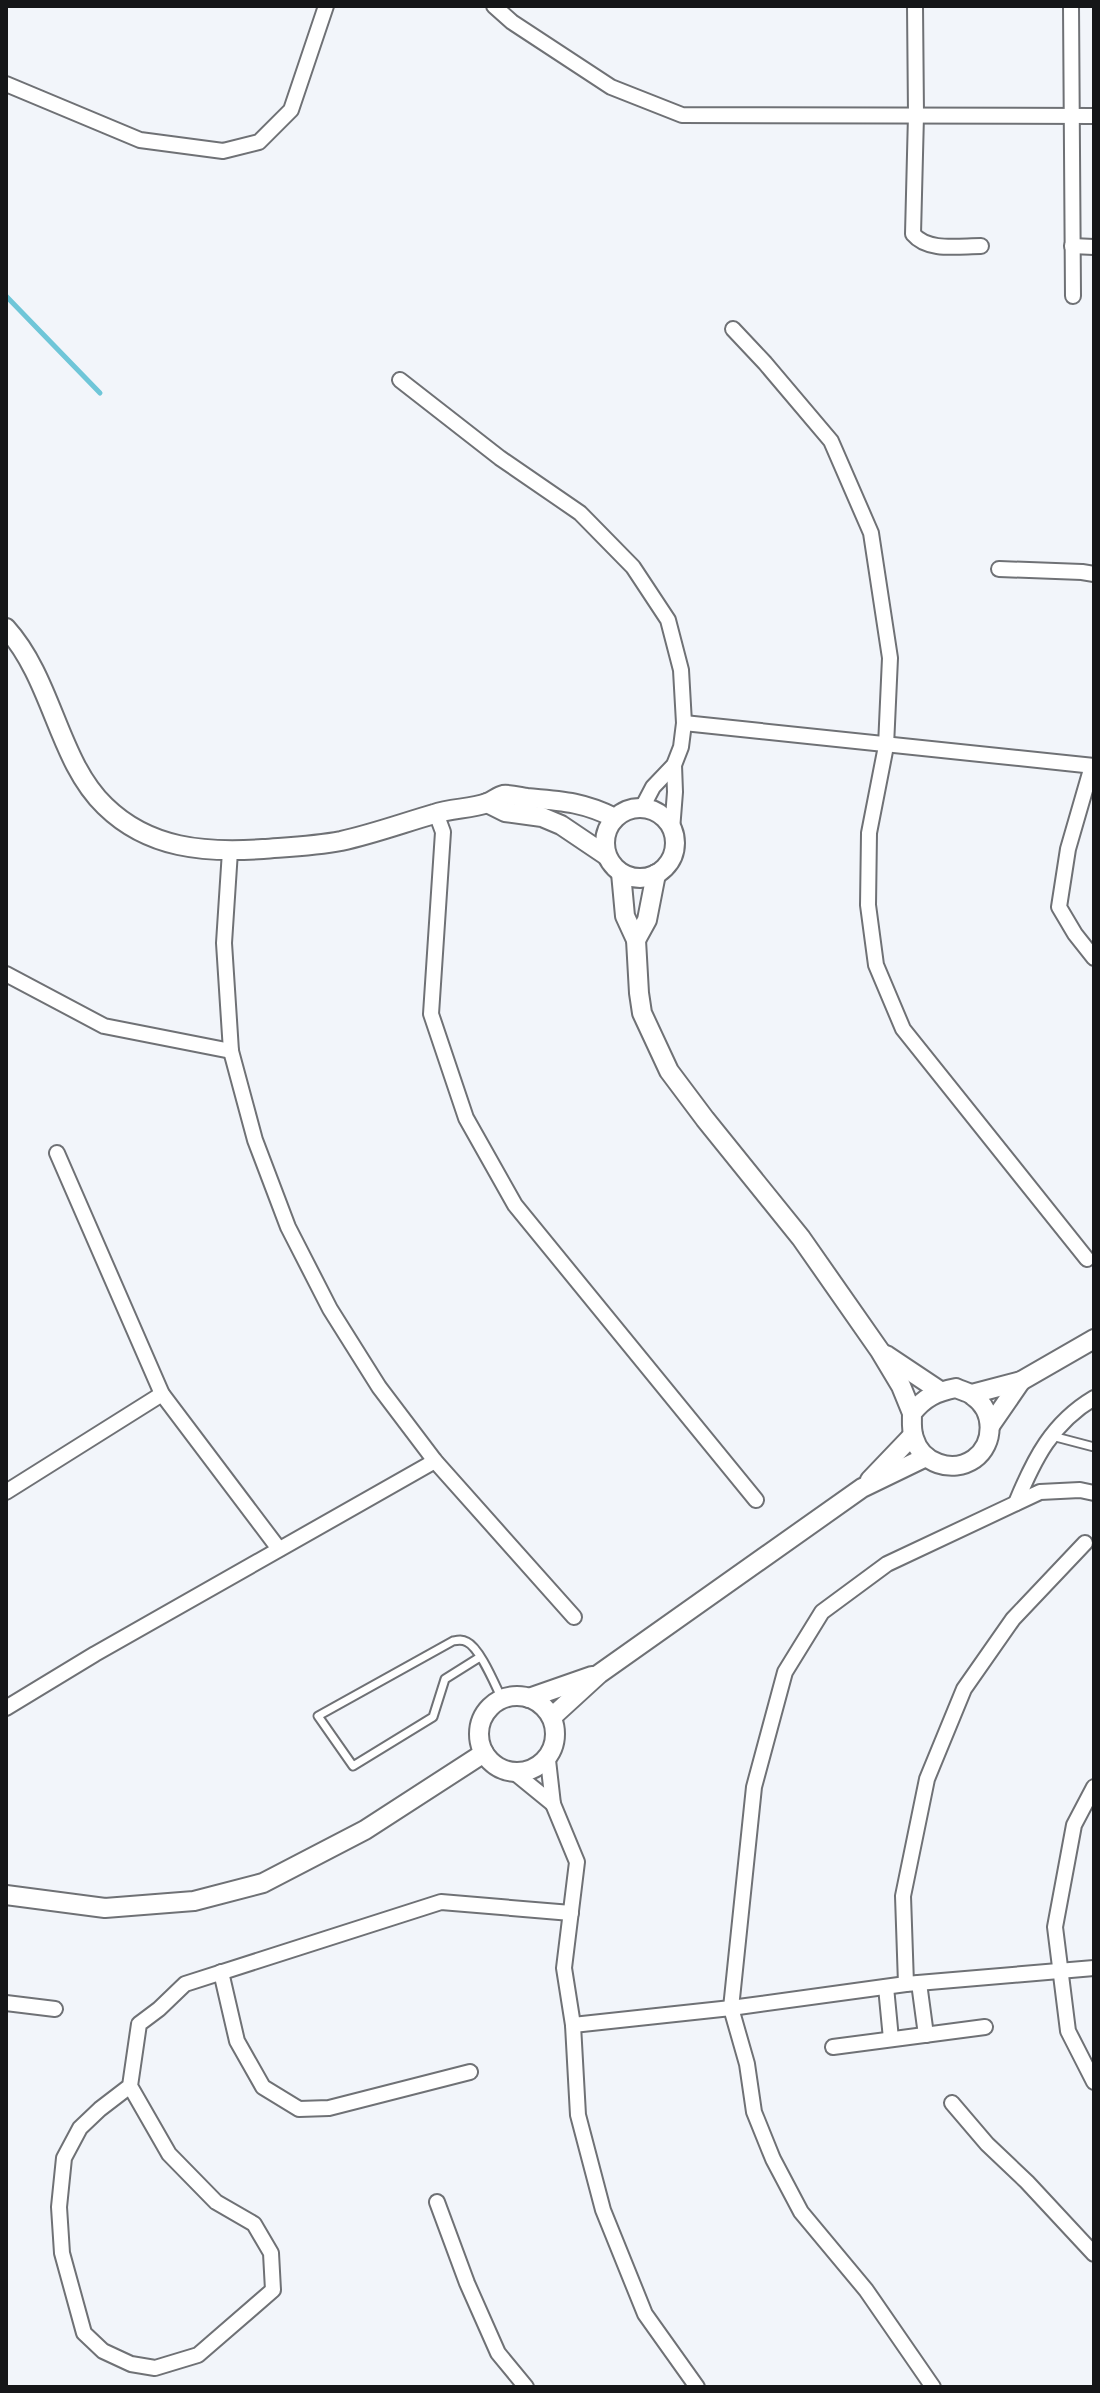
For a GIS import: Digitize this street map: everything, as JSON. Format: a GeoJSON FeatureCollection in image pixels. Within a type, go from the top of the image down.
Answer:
{"type":"FeatureCollection","features":[{"type":"Feature","properties":{"kind":"street"},"geometry":{"type":"LineString","coordinates":[[6,84],[140,140],[223,151],[259,142],[291,110],[326,6]]}},
{"type":"Feature","properties":{"kind":"street"},"geometry":{"type":"LineString","coordinates":[[494,6],[512,22],[611,87],[682,115],[1094,116]]}},
{"type":"Feature","properties":{"kind":"street"},"geometry":{"type":"LineString","coordinates":[[915,6],[913,234],[926,244],[941,247],[981,246]]}},
{"type":"Feature","properties":{"kind":"street"},"geometry":{"type":"LineString","coordinates":[[1071,6],[1073,296]]}},
{"type":"Feature","properties":{"kind":"street"},"geometry":{"type":"LineString","coordinates":[[1072,246],[1094,247]]}},
{"type":"Feature","properties":{"kind":"street"},"geometry":{"type":"LineString","coordinates":[[733,329],[795,396],[831,441],[871,533],[890,658],[886,746],[869,833],[868,905],[876,965],[903,1029],[1087,1259]]}},
{"type":"Feature","properties":{"kind":"street"},"geometry":{"type":"LineString","coordinates":[[400,380],[500,458],[580,513],[633,567],[668,620],[681,670],[684,723],[681,747],[674,765],[653,787],[642,808]]}},
{"type":"Feature","properties":{"kind":"street"},"geometry":{"type":"LineString","coordinates":[[999,569],[1094,574]]}},
{"type":"Feature","properties":{"kind":"street"},"geometry":{"type":"LineString","coordinates":[[6,628],[41,680],[77,770],[103,805],[125,823],[169,845],[230,851],[340,841],[436,813],[487,803],[502,795],[576,803],[615,818]]}},
{"type":"Feature","properties":{"kind":"street"},"geometry":{"type":"LineString","coordinates":[[684,723],[1093,766],[1068,849],[1059,907],[1094,958]]}},
{"type":"Feature","properties":{"kind":"street"},"geometry":{"type":"LineString","coordinates":[[672,830],[674,765]]}},
{"type":"Feature","properties":{"kind":"street"},"geometry":{"type":"LineString","coordinates":[[487,803],[505,812],[542,817],[561,825],[607,856],[621,873],[638,878],[656,874],[666,866],[675,842],[672,830],[665,819],[654,811],[642,808],[627,810],[615,818],[607,829],[604,843],[607,856]]}},
{"type":"Feature","properties":{"kind":"street"},"geometry":{"type":"LineString","coordinates":[[436,813],[443,832],[431,1014],[466,1118],[515,1205],[756,1500]]}},
{"type":"Feature","properties":{"kind":"street"},"geometry":{"type":"LineString","coordinates":[[230,851],[224,943],[231,1051],[255,1140],[295,1240],[330,1309],[379,1387],[435,1461],[574,1617]]}},
{"type":"Feature","properties":{"kind":"street"},"geometry":{"type":"LineString","coordinates":[[621,873],[625,916],[636,940],[642,1013],[669,1071],[801,1238],[880,1351],[901,1386],[912,1413],[917,1447],[937,1463],[962,1465],[974,1459],[989,1439],[988,1413],[981,1402],[972,1394],[956,1388],[926,1397],[912,1413]]}},
{"type":"Feature","properties":{"kind":"street"},"geometry":{"type":"LineString","coordinates":[[636,940],[647,920],[656,874]]}},
{"type":"Feature","properties":{"kind":"street"},"geometry":{"type":"LineString","coordinates":[[6,974],[104,1026],[231,1051]]}},
{"type":"Feature","properties":{"kind":"street"},"geometry":{"type":"LineString","coordinates":[[57,1153],[162,1394],[279,1549]]}},
{"type":"Feature","properties":{"kind":"street"},"geometry":{"type":"LineString","coordinates":[[972,1394],[1021,1381],[1094,1339]]}},
{"type":"Feature","properties":{"kind":"street"},"geometry":{"type":"LineString","coordinates":[[880,1351],[940,1391]]}},
{"type":"Feature","properties":{"kind":"street"},"geometry":{"type":"LineString","coordinates":[[990,1426],[1021,1381]]}},
{"type":"Feature","properties":{"kind":"street"},"geometry":{"type":"LineString","coordinates":[[6,1492],[162,1394]]}},
{"type":"Feature","properties":{"kind":"street"},"geometry":{"type":"LineString","coordinates":[[1016,1503],[1032,1464],[1052,1436],[1094,1398]]}},
{"type":"Feature","properties":{"kind":"street"},"geometry":{"type":"LineString","coordinates":[[862,1488],[913,1435]]}},
{"type":"Feature","properties":{"kind":"street"},"geometry":{"type":"LineString","coordinates":[[552,1717],[599,1674],[862,1488],[926,1457]]}},
{"type":"Feature","properties":{"kind":"street"},"geometry":{"type":"LineString","coordinates":[[6,1708],[435,1461]]}},
{"type":"Feature","properties":{"kind":"street"},"geometry":{"type":"LineString","coordinates":[[933,2387],[866,2290],[801,2212],[773,2159],[754,2112],[747,2064],[731,2008],[754,1787],[785,1672],[822,1612],[887,1564],[1040,1492],[1080,1490],[1094,1493]]}},
{"type":"Feature","properties":{"kind":"street"},"geometry":{"type":"LineString","coordinates":[[926,2035],[912,1983],[903,1896],[927,1779],[964,1689],[1013,1619],[1085,1543]]}},
{"type":"Feature","properties":{"kind":"street"},"geometry":{"type":"LineString","coordinates":[[529,1698],[599,1674]]}},
{"type":"Feature","properties":{"kind":"street"},"geometry":{"type":"LineString","coordinates":[[548,1760],[528,1771],[515,1773],[492,1763],[479,1740],[484,1715],[492,1705],[515,1696],[529,1698],[539,1702],[552,1717],[556,1734],[548,1760],[553,1804],[577,1862],[564,1968],[573,2025],[578,2115],[603,2210],[645,2314],[697,2387]]}},
{"type":"Feature","properties":{"kind":"street"},"geometry":{"type":"LineString","coordinates":[[6,1895],[105,1908],[194,1901],[263,1883],[365,1830],[484,1753]]}},
{"type":"Feature","properties":{"kind":"street"},"geometry":{"type":"LineString","coordinates":[[515,1773],[553,1804]]}},
{"type":"Feature","properties":{"kind":"street"},"geometry":{"type":"LineString","coordinates":[[1094,1787],[1074,1825],[1055,1927],[1068,2031],[1094,2082]]}},
{"type":"Feature","properties":{"kind":"street"},"geometry":{"type":"LineString","coordinates":[[130,2086],[80,2128],[64,2158],[59,2207],[62,2253],[84,2333],[103,2351],[131,2364],[155,2368],[198,2355],[273,2290],[271,2253],[254,2224],[216,2202],[169,2154],[130,2086],[139,2024],[185,1984],[441,1902],[571,1913]]}},
{"type":"Feature","properties":{"kind":"street"},"geometry":{"type":"LineString","coordinates":[[573,2025],[731,2008],[912,1983],[1094,1968]]}},
{"type":"Feature","properties":{"kind":"street"},"geometry":{"type":"LineString","coordinates":[[221,1972],[237,2041],[263,2087],[299,2109],[329,2108],[470,2072]]}},
{"type":"Feature","properties":{"kind":"street"},"geometry":{"type":"LineString","coordinates":[[886,1987],[891,2039]]}},
{"type":"Feature","properties":{"kind":"street"},"geometry":{"type":"LineString","coordinates":[[6,2003],[55,2009]]}},
{"type":"Feature","properties":{"kind":"street"},"geometry":{"type":"LineString","coordinates":[[833,2047],[985,2027]]}},
{"type":"Feature","properties":{"kind":"street"},"geometry":{"type":"LineString","coordinates":[[952,2103],[987,2144],[1084,2240],[1094,2254]]}},
{"type":"Feature","properties":{"kind":"street"},"geometry":{"type":"LineString","coordinates":[[437,2202],[467,2283],[498,2353],[526,2387]]}},
{"type":"Feature","properties":{"kind":"lane"},"geometry":{"type":"LineString","coordinates":[[1052,1436],[1094,1447]]}},
{"type":"Feature","properties":{"kind":"lane"},"geometry":{"type":"LineString","coordinates":[[480,1657],[445,1679],[433,1717],[353,1766],[318,1716],[453,1641],[467,1642],[475,1648],[480,1657],[502,1699]]}},
{"type":"Feature","properties":{"kind":"waterway"},"geometry":{"type":"LineString","coordinates":[[6,296],[100,393]]}}]}
